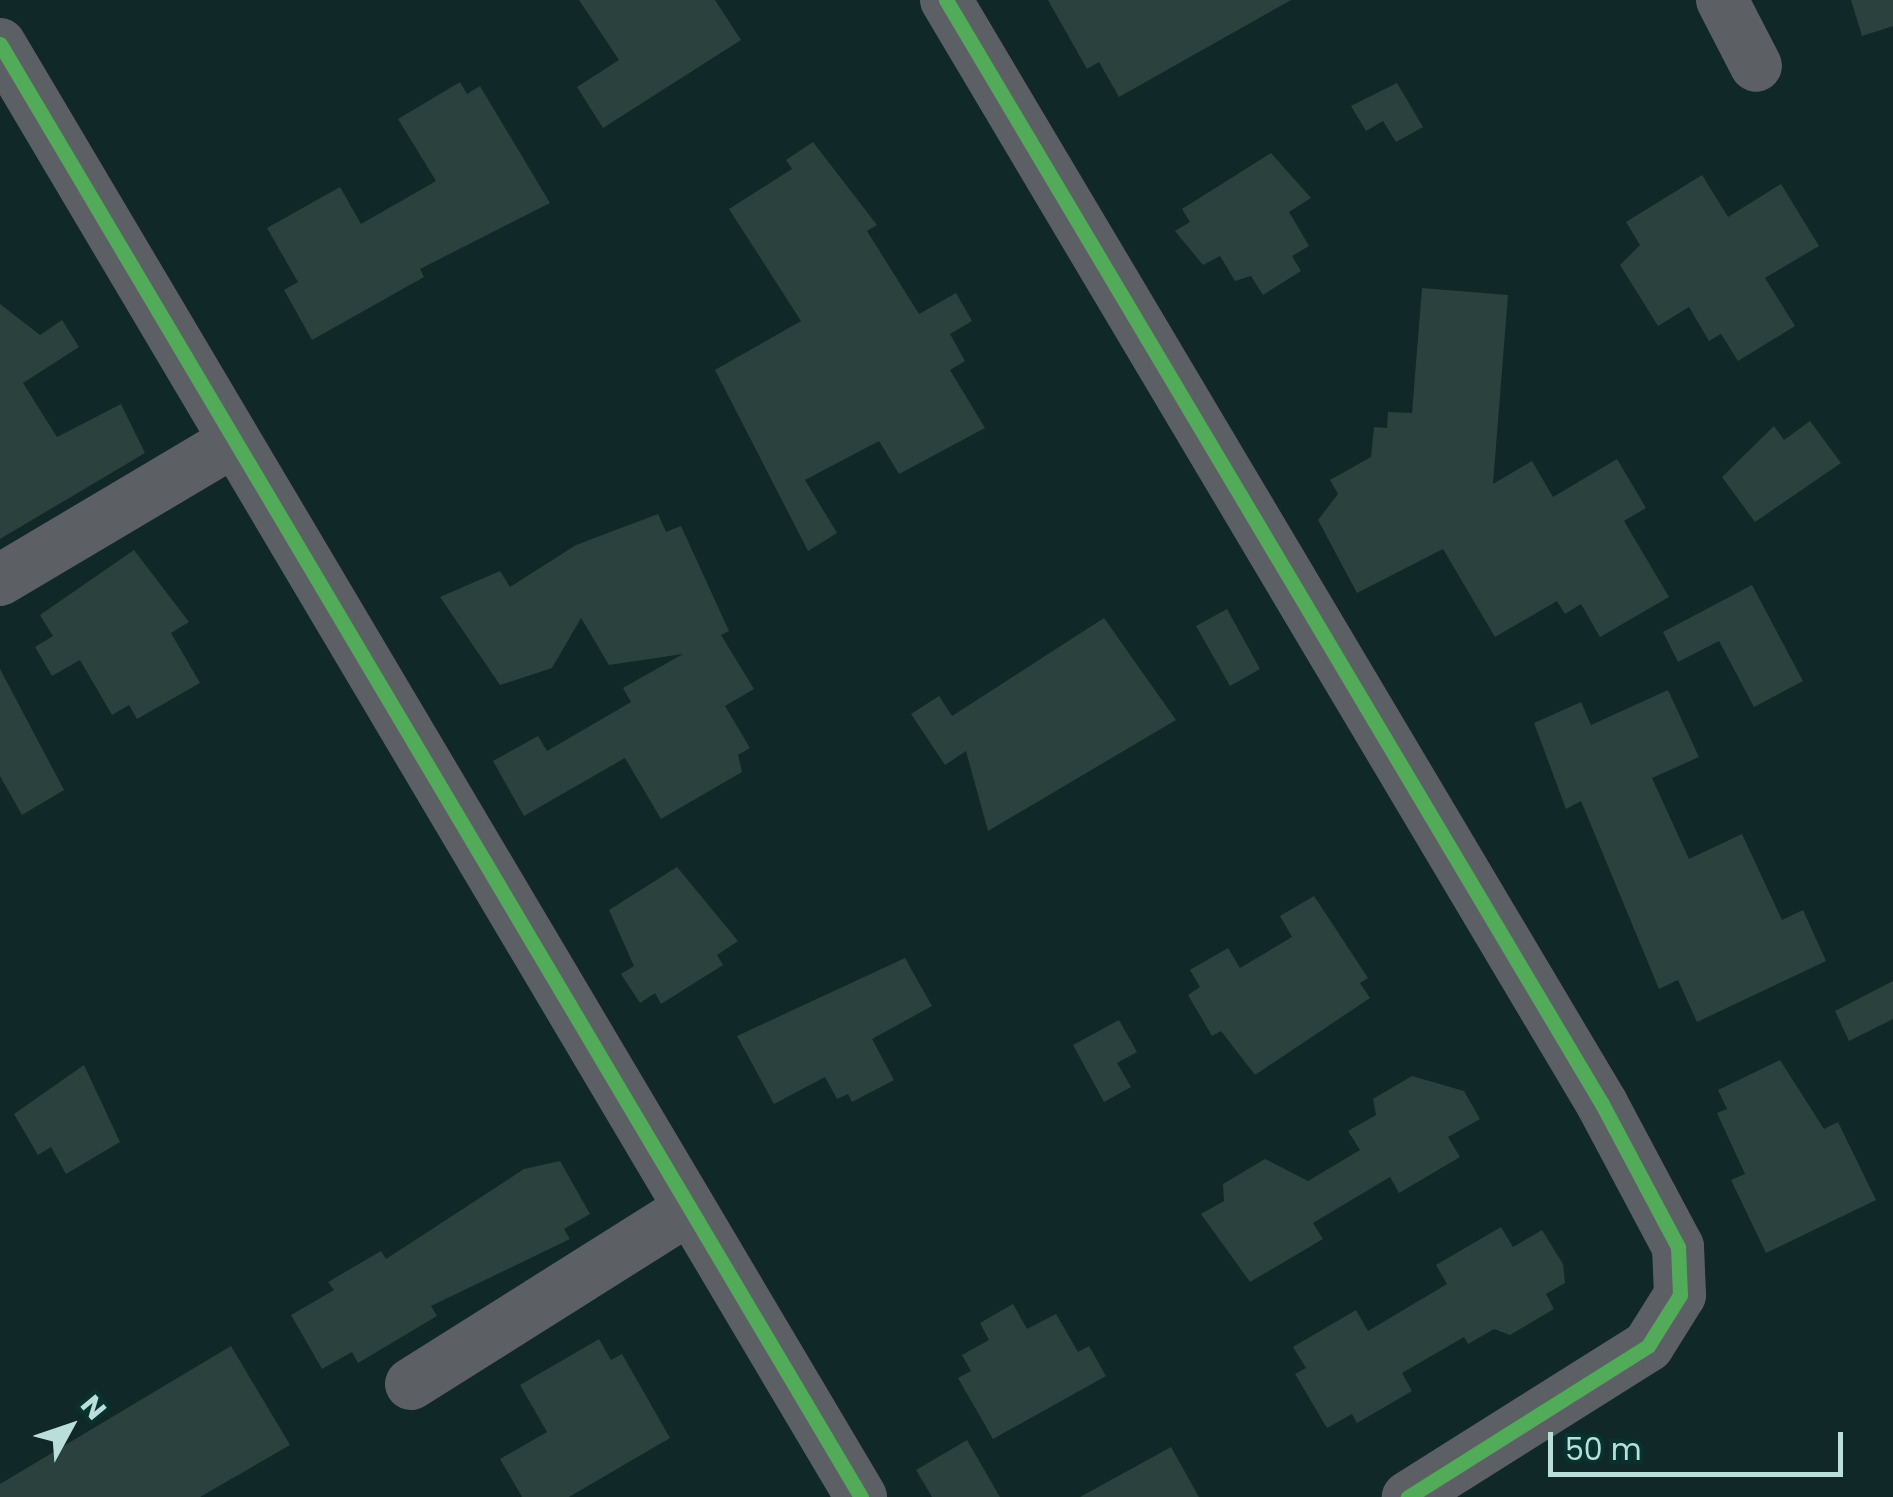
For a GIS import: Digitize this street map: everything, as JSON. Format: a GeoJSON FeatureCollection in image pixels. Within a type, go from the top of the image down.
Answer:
{"type":"FeatureCollection","features":[{"type":"Feature","properties":{"kind":"street"},"geometry":{"type":"LineString","coordinates":[[946,0],[1602,1104],[1678,1248],[1680,1295],[1648,1346],[1408,1497]]}},
{"type":"Feature","properties":{"kind":"street"},"geometry":{"type":"LineString","coordinates":[[1722,0],[1756,66]]}},
{"type":"Feature","properties":{"kind":"street"},"geometry":{"type":"LineString","coordinates":[[0,44],[231,443],[861,1497]]}},
{"type":"Feature","properties":{"kind":"street"},"geometry":{"type":"LineString","coordinates":[[0,580],[231,443]]}},
{"type":"Feature","properties":{"kind":"street"},"geometry":{"type":"LineString","coordinates":[[410,1384],[689,1209]]}},
{"type":"Feature","properties":{"kind":"building"},"geometry":{"type":"Polygon","coordinates":[[[579,0],[715,0],[741,40],[603,128],[577,87],[619,60],[579,0]]]}},
{"type":"Feature","properties":{"kind":"building"},"geometry":{"type":"Polygon","coordinates":[[[1048,0],[1291,0],[1119,97],[1099,62],[1087,69],[1048,0]]]}},
{"type":"Feature","properties":{"kind":"building"},"geometry":{"type":"Polygon","coordinates":[[[1851,0],[1893,0],[1893,26],[1862,36],[1851,0]]]}},
{"type":"Feature","properties":{"kind":"building"},"geometry":{"type":"Polygon","coordinates":[[[460,82],[467,94],[480,86],[550,203],[420,269],[424,277],[312,340],[284,290],[298,282],[267,228],[340,187],[361,224],[436,181],[398,119],[460,82]]]}},
{"type":"Feature","properties":{"kind":"building"},"geometry":{"type":"Polygon","coordinates":[[[1397,83],[1423,127],[1396,142],[1383,121],[1366,131],[1351,106],[1397,83]]]}},
{"type":"Feature","properties":{"kind":"building"},"geometry":{"type":"Polygon","coordinates":[[[813,142],[877,225],[867,231],[919,314],[956,293],[972,321],[950,334],[965,361],[950,370],[985,428],[899,474],[879,441],[805,480],[837,533],[808,551],[715,370],[801,321],[729,209],[792,169],[786,160],[813,142]]]}},
{"type":"Feature","properties":{"kind":"building"},"geometry":{"type":"Polygon","coordinates":[[[1271,153],[1311,198],[1289,212],[1309,246],[1292,256],[1301,271],[1263,295],[1251,276],[1235,281],[1220,256],[1203,265],[1175,231],[1190,222],[1182,209],[1271,153]]]}},
{"type":"Feature","properties":{"kind":"building"},"geometry":{"type":"Polygon","coordinates":[[[1702,175],[1728,217],[1781,184],[1819,246],[1765,278],[1795,326],[1738,361],[1721,334],[1709,341],[1689,307],[1658,326],[1620,265],[1640,245],[1626,222],[1702,175]]]}},
{"type":"Feature","properties":{"kind":"building"},"geometry":{"type":"Polygon","coordinates":[[[1422,288],[1508,295],[1493,484],[1532,461],[1553,497],[1617,459],[1646,508],[1624,521],[1669,597],[1600,637],[1581,604],[1565,614],[1557,601],[1495,637],[1443,549],[1357,593],[1318,520],[1338,494],[1330,480],[1371,457],[1374,427],[1387,428],[1388,412],[1412,413],[1422,288]]]}},
{"type":"Feature","properties":{"kind":"building"},"geometry":{"type":"Polygon","coordinates":[[[0,304],[40,335],[62,320],[79,347],[23,383],[57,437],[121,404],[145,453],[0,539],[0,304]]]}},
{"type":"Feature","properties":{"kind":"building"},"geometry":{"type":"Polygon","coordinates":[[[1810,421],[1841,463],[1755,522],[1722,477],[1774,426],[1784,440],[1810,421]]]}},
{"type":"Feature","properties":{"kind":"building"},"geometry":{"type":"Polygon","coordinates":[[[658,514],[666,532],[681,526],[729,631],[721,635],[754,689],[725,706],[750,748],[738,755],[742,772],[661,819],[625,758],[524,816],[493,761],[538,736],[547,751],[631,702],[623,688],[683,654],[609,665],[581,618],[552,668],[500,685],[440,597],[500,571],[510,587],[576,545],[658,514]]]}},
{"type":"Feature","properties":{"kind":"building"},"geometry":{"type":"Polygon","coordinates":[[[134,550],[189,622],[171,633],[200,683],[137,719],[129,705],[112,715],[80,660],[52,676],[35,647],[53,636],[40,615],[134,550]]]}},
{"type":"Feature","properties":{"kind":"building"},"geometry":{"type":"Polygon","coordinates":[[[1752,585],[1803,681],[1754,707],[1719,641],[1678,662],[1663,632],[1752,585]]]}},
{"type":"Feature","properties":{"kind":"building"},"geometry":{"type":"Polygon","coordinates":[[[1227,609],[1260,669],[1230,686],[1196,626],[1227,609]]]}},
{"type":"Feature","properties":{"kind":"building"},"geometry":{"type":"Polygon","coordinates":[[[1104,618],[1176,720],[988,831],[966,751],[945,765],[911,714],[939,696],[952,716],[1104,618]]]}},
{"type":"Feature","properties":{"kind":"building"},"geometry":{"type":"Polygon","coordinates":[[[0,669],[64,790],[22,815],[0,776],[0,669]]]}},
{"type":"Feature","properties":{"kind":"building"},"geometry":{"type":"Polygon","coordinates":[[[1668,690],[1699,757],[1652,778],[1689,859],[1742,834],[1782,920],[1803,910],[1826,961],[1697,1022],[1678,980],[1659,989],[1581,801],[1566,809],[1534,723],[1581,702],[1591,725],[1668,690]]]}},
{"type":"Feature","properties":{"kind":"building"},"geometry":{"type":"Polygon","coordinates":[[[677,867],[738,941],[717,955],[723,965],[661,1004],[655,993],[640,1003],[621,974],[634,966],[609,910],[677,867]]]}},
{"type":"Feature","properties":{"kind":"building"},"geometry":{"type":"Polygon","coordinates":[[[1314,896],[1368,978],[1360,983],[1370,998],[1255,1075],[1221,1031],[1212,1036],[1188,995],[1200,987],[1190,970],[1228,948],[1240,968],[1292,937],[1280,916],[1314,896]]]}},
{"type":"Feature","properties":{"kind":"building"},"geometry":{"type":"Polygon","coordinates":[[[905,958],[932,1006],[872,1039],[894,1080],[852,1102],[848,1094],[837,1099],[825,1077],[774,1104],[737,1036],[905,958]]]}},
{"type":"Feature","properties":{"kind":"building"},"geometry":{"type":"Polygon","coordinates":[[[1893,981],[1893,1019],[1849,1041],[1835,1011],[1893,981]]]}},
{"type":"Feature","properties":{"kind":"building"},"geometry":{"type":"Polygon","coordinates":[[[1119,1020],[1137,1052],[1117,1063],[1131,1087],[1104,1102],[1073,1045],[1119,1020]]]}},
{"type":"Feature","properties":{"kind":"building"},"geometry":{"type":"Polygon","coordinates":[[[1780,1060],[1824,1129],[1838,1122],[1876,1200],[1766,1253],[1731,1180],[1745,1174],[1717,1113],[1727,1109],[1718,1090],[1780,1060]]]}},
{"type":"Feature","properties":{"kind":"building"},"geometry":{"type":"Polygon","coordinates":[[[84,1065],[120,1142],[66,1174],[51,1147],[38,1155],[14,1114],[84,1065]]]}},
{"type":"Feature","properties":{"kind":"building"},"geometry":{"type":"Polygon","coordinates":[[[1412,1076],[1464,1091],[1480,1119],[1448,1137],[1460,1157],[1399,1193],[1390,1177],[1313,1223],[1323,1239],[1250,1282],[1201,1214],[1224,1201],[1223,1184],[1265,1159],[1308,1181],[1360,1150],[1348,1131],[1376,1115],[1373,1099],[1412,1076]]]}},
{"type":"Feature","properties":{"kind":"building"},"geometry":{"type":"Polygon","coordinates":[[[560,1161],[590,1214],[564,1229],[570,1239],[431,1306],[437,1316],[358,1363],[352,1352],[322,1369],[291,1315],[334,1290],[328,1282],[381,1251],[386,1259],[524,1169],[560,1161]]]}},
{"type":"Feature","properties":{"kind":"building"},"geometry":{"type":"Polygon","coordinates":[[[1501,1227],[1513,1247],[1542,1230],[1563,1264],[1565,1283],[1546,1294],[1554,1309],[1510,1335],[1494,1329],[1468,1344],[1464,1337],[1402,1373],[1412,1391],[1357,1423],[1352,1414],[1327,1428],[1295,1374],[1306,1368],[1293,1347],[1356,1310],[1368,1331],[1447,1284],[1436,1265],[1501,1227]]]}},
{"type":"Feature","properties":{"kind":"building"},"geometry":{"type":"Polygon","coordinates":[[[1013,1304],[1027,1329],[1056,1314],[1078,1352],[1089,1346],[1106,1376],[993,1439],[958,1378],[971,1371],[962,1355],[989,1340],[980,1323],[1013,1304]]]}},
{"type":"Feature","properties":{"kind":"building"},"geometry":{"type":"Polygon","coordinates":[[[599,1339],[611,1360],[622,1354],[670,1438],[569,1497],[522,1497],[500,1459],[547,1432],[520,1385],[599,1339]]]}},
{"type":"Feature","properties":{"kind":"building"},"geometry":{"type":"Polygon","coordinates":[[[231,1346],[290,1445],[200,1497],[0,1497],[0,1484],[231,1346]]]}},
{"type":"Feature","properties":{"kind":"building"},"geometry":{"type":"Polygon","coordinates":[[[967,1440],[1000,1497],[932,1497],[916,1470],[967,1440]]]}},
{"type":"Feature","properties":{"kind":"building"},"geometry":{"type":"Polygon","coordinates":[[[1171,1447],[1199,1497],[1080,1497],[1171,1447]]]}},
{"type":"Feature","properties":{"kind":"cycle path"},"geometry":{"type":"LineString","coordinates":[[946,0],[1602,1104],[1678,1247],[1680,1295],[1648,1346],[1408,1497]]}},
{"type":"Feature","properties":{"kind":"cycle path"},"geometry":{"type":"LineString","coordinates":[[0,44],[861,1497]]}}]}
